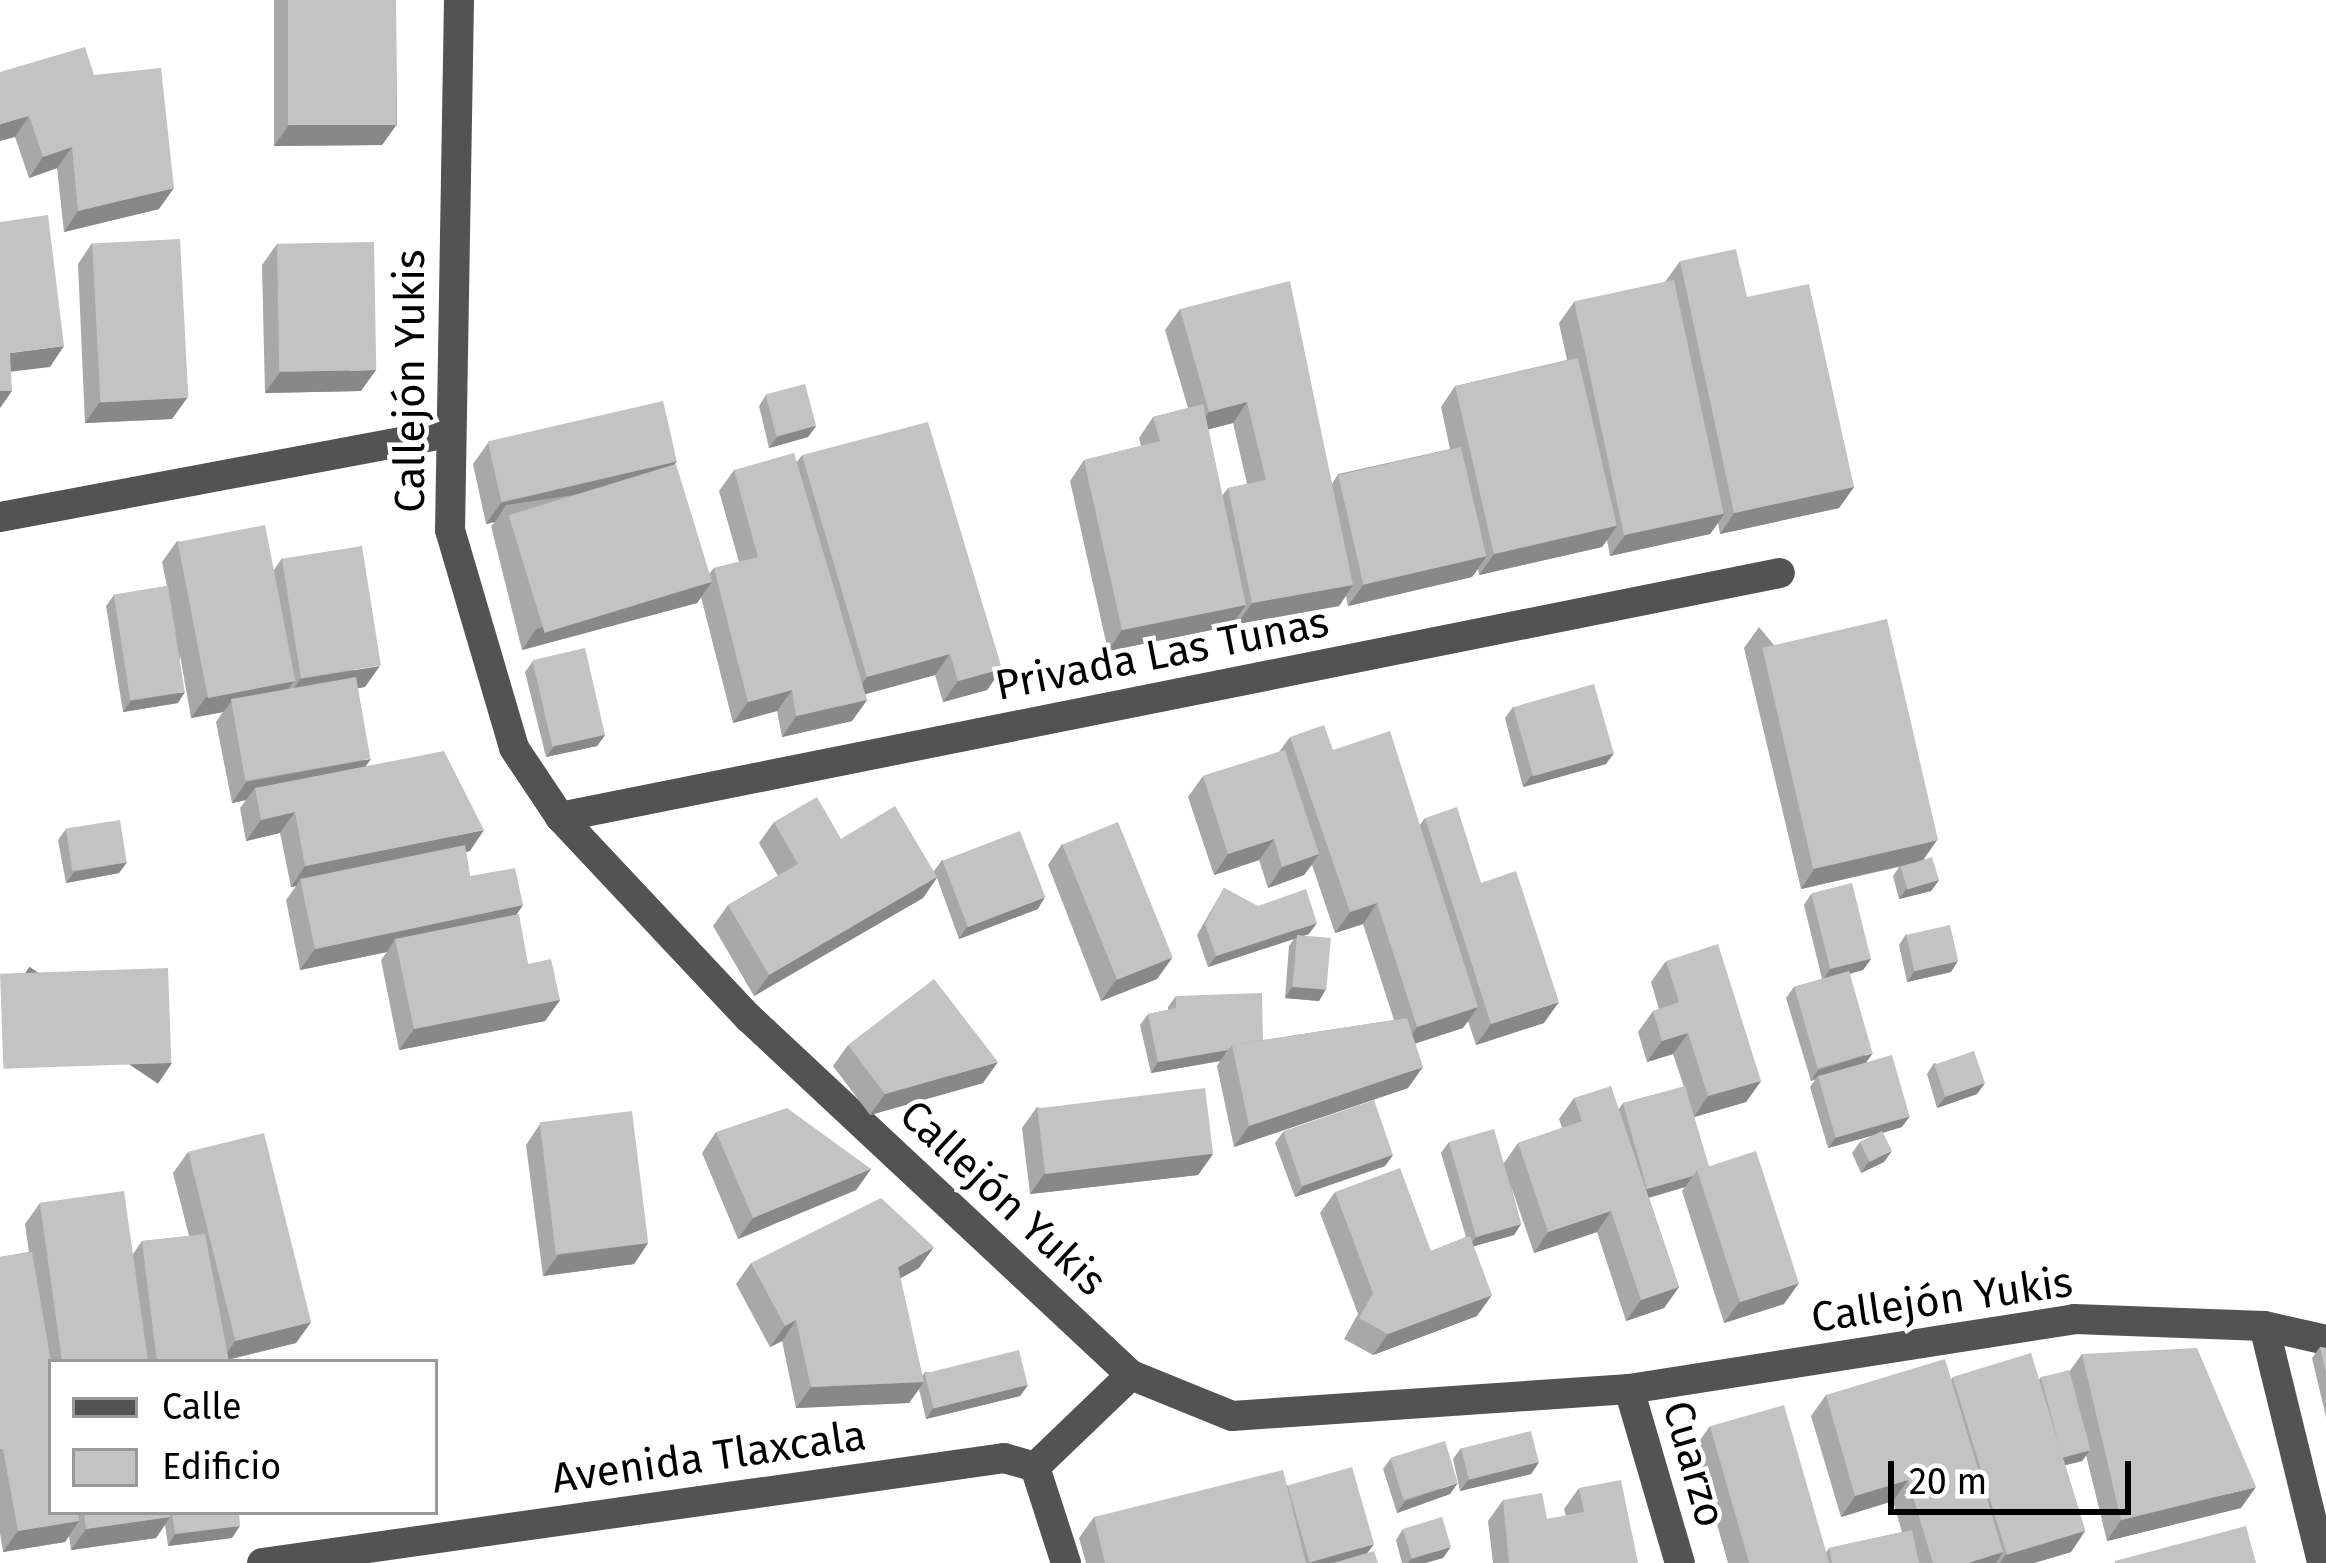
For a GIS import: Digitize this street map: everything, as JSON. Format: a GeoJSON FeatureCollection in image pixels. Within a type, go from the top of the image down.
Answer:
{"type":"FeatureCollection","features":[{"type":"Feature","properties":{"kind":"street","name":"Callejón Yukis"},"geometry":{"type":"LineString","coordinates":[[459,0],[447,433],[450,530],[514,748],[560,817],[749,1018],[1131,1376],[1232,1416],[1628,1388],[2074,1319],[2264,1326],[2326,1340]]}},
{"type":"Feature","properties":{"kind":"street"},"geometry":{"type":"LineString","coordinates":[[0,517],[447,433]]}},
{"type":"Feature","properties":{"kind":"street","name":"Privada Las Tunas"},"geometry":{"type":"LineString","coordinates":[[560,817],[1780,573]]}},
{"type":"Feature","properties":{"kind":"street"},"geometry":{"type":"LineString","coordinates":[[2264,1326],[2323,1563]]}},
{"type":"Feature","properties":{"kind":"street"},"geometry":{"type":"LineString","coordinates":[[1066,1563],[1034,1467],[1131,1376]]}},
{"type":"Feature","properties":{"kind":"street","name":"Cuarzo"},"geometry":{"type":"LineString","coordinates":[[1628,1388],[1680,1563]]}},
{"type":"Feature","properties":{"kind":"street","name":"Avenida Tlaxcala"},"geometry":{"type":"LineString","coordinates":[[262,1563],[1004,1458],[1034,1467]]}},
{"type":"Feature","properties":{"kind":"building"},"geometry":{"type":"Polygon","coordinates":[[[288,0],[396,0],[396,125],[288,125],[288,0]]]}},
{"type":"Feature","properties":{"kind":"building"},"geometry":{"type":"Polygon","coordinates":[[[85,47],[94,75],[161,68],[174,188],[78,211],[72,147],[43,157],[29,116],[0,124],[0,72],[85,47]]]}},
{"type":"Feature","properties":{"kind":"building"},"geometry":{"type":"Polygon","coordinates":[[[48,215],[64,346],[10,353],[12,391],[0,391],[0,222],[48,215]]]}},
{"type":"Feature","properties":{"kind":"building"},"geometry":{"type":"Polygon","coordinates":[[[180,239],[188,398],[100,402],[92,244],[180,239]]]}},
{"type":"Feature","properties":{"kind":"building"},"geometry":{"type":"Polygon","coordinates":[[[374,242],[376,370],[279,372],[277,244],[374,242]]]}},
{"type":"Feature","properties":{"kind":"building"},"geometry":{"type":"Polygon","coordinates":[[[1736,249],[1747,297],[1809,284],[1854,487],[1734,513],[1680,261],[1736,249]]]}},
{"type":"Feature","properties":{"kind":"building"},"geometry":{"type":"Polygon","coordinates":[[[1674,280],[1724,514],[1624,535],[1574,301],[1674,280]]]}},
{"type":"Feature","properties":{"kind":"building"},"geometry":{"type":"Polygon","coordinates":[[[1290,281],[1353,585],[1252,603],[1228,488],[1266,480],[1247,402],[1209,412],[1180,309],[1290,281]]]}},
{"type":"Feature","properties":{"kind":"building"},"geometry":{"type":"Polygon","coordinates":[[[1578,358],[1617,526],[1494,554],[1455,386],[1578,358]]]}},
{"type":"Feature","properties":{"kind":"building"},"geometry":{"type":"Polygon","coordinates":[[[805,384],[816,426],[777,436],[765,395],[805,384]]]}},
{"type":"Feature","properties":{"kind":"building"},"geometry":{"type":"Polygon","coordinates":[[[663,401],[677,461],[502,502],[488,441],[663,401]]]}},
{"type":"Feature","properties":{"kind":"building"},"geometry":{"type":"Polygon","coordinates":[[[1203,404],[1246,605],[1122,630],[1084,460],[1160,441],[1153,417],[1203,404]]]}},
{"type":"Feature","properties":{"kind":"building"},"geometry":{"type":"Polygon","coordinates":[[[928,422],[1002,669],[958,681],[950,654],[867,677],[802,455],[928,422]]]}},
{"type":"Feature","properties":{"kind":"building"},"geometry":{"type":"Polygon","coordinates":[[[1461,447],[1486,556],[1363,584],[1338,475],[1461,447]]]}},
{"type":"Feature","properties":{"kind":"building"},"geometry":{"type":"Polygon","coordinates":[[[794,453],[867,700],[796,716],[792,690],[748,702],[714,568],[758,557],[734,470],[794,453]]]}},
{"type":"Feature","properties":{"kind":"building"},"geometry":{"type":"Polygon","coordinates":[[[676,464],[712,582],[545,633],[509,515],[676,464]]]}},
{"type":"Feature","properties":{"kind":"building"},"geometry":{"type":"Polygon","coordinates":[[[265,525],[295,681],[208,698],[178,542],[265,525]]]}},
{"type":"Feature","properties":{"kind":"building"},"geometry":{"type":"Polygon","coordinates":[[[362,546],[381,666],[301,678],[282,559],[362,546]]]}},
{"type":"Feature","properties":{"kind":"building"},"geometry":{"type":"Polygon","coordinates":[[[168,586],[185,692],[130,700],[114,595],[168,586]]]}},
{"type":"Feature","properties":{"kind":"building"},"geometry":{"type":"Polygon","coordinates":[[[1887,619],[1938,840],[1813,869],[1762,648],[1887,619]]]}},
{"type":"Feature","properties":{"kind":"building"},"geometry":{"type":"Polygon","coordinates":[[[585,648],[605,735],[552,747],[532,660],[585,648]]]}},
{"type":"Feature","properties":{"kind":"building"},"geometry":{"type":"Polygon","coordinates":[[[356,677],[370,759],[245,781],[231,699],[356,677]]]}},
{"type":"Feature","properties":{"kind":"building"},"geometry":{"type":"Polygon","coordinates":[[[1594,684],[1614,753],[1533,776],[1513,707],[1594,684]]]}},
{"type":"Feature","properties":{"kind":"building"},"geometry":{"type":"Polygon","coordinates":[[[1324,725],[1333,750],[1390,731],[1478,1007],[1417,1027],[1377,903],[1350,912],[1290,737],[1324,725]]]}},
{"type":"Feature","properties":{"kind":"building"},"geometry":{"type":"Polygon","coordinates":[[[1285,750],[1319,854],[1282,867],[1274,839],[1228,854],[1203,776],[1285,750]]]}},
{"type":"Feature","properties":{"kind":"building"},"geometry":{"type":"Polygon","coordinates":[[[444,751],[484,830],[305,866],[295,812],[261,820],[255,788],[444,751]]]}},
{"type":"Feature","properties":{"kind":"building"},"geometry":{"type":"Polygon","coordinates":[[[817,797],[841,839],[895,806],[937,877],[769,975],[728,905],[798,864],[774,822],[817,797]]]}},
{"type":"Feature","properties":{"kind":"building"},"geometry":{"type":"Polygon","coordinates":[[[1457,807],[1481,883],[1516,871],[1559,1002],[1491,1024],[1425,818],[1457,807]]]}},
{"type":"Feature","properties":{"kind":"building"},"geometry":{"type":"Polygon","coordinates":[[[120,820],[127,862],[72,871],[66,829],[120,820]]]}},
{"type":"Feature","properties":{"kind":"building"},"geometry":{"type":"Polygon","coordinates":[[[1118,822],[1173,957],[1117,980],[1062,844],[1118,822]]]}},
{"type":"Feature","properties":{"kind":"building"},"geometry":{"type":"Polygon","coordinates":[[[1020,831],[1045,897],[968,927],[943,861],[1020,831]]]}},
{"type":"Feature","properties":{"kind":"building"},"geometry":{"type":"Polygon","coordinates":[[[465,845],[470,876],[515,868],[523,905],[315,949],[300,879],[465,845]]]}},
{"type":"Feature","properties":{"kind":"building"},"geometry":{"type":"Polygon","coordinates":[[[1932,857],[1939,880],[1907,890],[1900,867],[1932,857]]]}},
{"type":"Feature","properties":{"kind":"building"},"geometry":{"type":"Polygon","coordinates":[[[1852,883],[1871,959],[1830,969],[1811,893],[1852,883]]]}},
{"type":"Feature","properties":{"kind":"building"},"geometry":{"type":"Polygon","coordinates":[[[1224,888],[1258,906],[1306,889],[1317,923],[1216,956],[1205,924],[1224,888]]]}},
{"type":"Feature","properties":{"kind":"building"},"geometry":{"type":"Polygon","coordinates":[[[519,914],[528,964],[551,959],[560,1000],[414,1029],[395,939],[519,914]]]}},
{"type":"Feature","properties":{"kind":"building"},"geometry":{"type":"Polygon","coordinates":[[[1950,925],[1958,961],[1914,971],[1906,935],[1950,925]]]}},
{"type":"Feature","properties":{"kind":"building"},"geometry":{"type":"Polygon","coordinates":[[[1297,935],[1331,938],[1326,990],[1292,987],[1297,935]]]}},
{"type":"Feature","properties":{"kind":"building"},"geometry":{"type":"Polygon","coordinates":[[[1718,944],[1761,1081],[1708,1096],[1688,1033],[1662,1041],[1653,1011],[1679,1002],[1666,961],[1718,944]]]}},
{"type":"Feature","properties":{"kind":"building"},"geometry":{"type":"Polygon","coordinates":[[[168,968],[171,1063],[3,1069],[0,974],[168,968]]]}},
{"type":"Feature","properties":{"kind":"building"},"geometry":{"type":"Polygon","coordinates":[[[1849,971],[1872,1053],[1818,1068],[1794,987],[1849,971]]]}},
{"type":"Feature","properties":{"kind":"building"},"geometry":{"type":"Polygon","coordinates":[[[934,979],[998,1062],[885,1094],[848,1045],[934,979]]]}},
{"type":"Feature","properties":{"kind":"building"},"geometry":{"type":"Polygon","coordinates":[[[1262,993],[1263,1040],[1158,1062],[1148,1014],[1176,1008],[1176,996],[1262,993]]]}},
{"type":"Feature","properties":{"kind":"building"},"geometry":{"type":"Polygon","coordinates":[[[1407,1018],[1423,1067],[1249,1126],[1232,1045],[1407,1018]]]}},
{"type":"Feature","properties":{"kind":"building"},"geometry":{"type":"Polygon","coordinates":[[[1974,1051],[1985,1083],[1945,1097],[1934,1065],[1974,1051]]]}},
{"type":"Feature","properties":{"kind":"building"},"geometry":{"type":"Polygon","coordinates":[[[1892,1055],[1910,1117],[1836,1138],[1818,1076],[1892,1055]]]}},
{"type":"Feature","properties":{"kind":"building"},"geometry":{"type":"Polygon","coordinates":[[[1611,1086],[1679,1287],[1641,1300],[1611,1211],[1548,1232],[1518,1143],[1582,1121],[1574,1098],[1611,1086]]]}},
{"type":"Feature","properties":{"kind":"building"},"geometry":{"type":"Polygon","coordinates":[[[1685,1086],[1709,1167],[1647,1189],[1623,1103],[1685,1086]]]}},
{"type":"Feature","properties":{"kind":"building"},"geometry":{"type":"Polygon","coordinates":[[[1205,1088],[1213,1154],[1045,1174],[1037,1109],[1205,1088]]]}},
{"type":"Feature","properties":{"kind":"building"},"geometry":{"type":"Polygon","coordinates":[[[1374,1100],[1393,1155],[1302,1186],[1283,1131],[1374,1100]]]}},
{"type":"Feature","properties":{"kind":"building"},"geometry":{"type":"Polygon","coordinates":[[[787,1108],[871,1169],[753,1218],[716,1132],[787,1108]]]}},
{"type":"Feature","properties":{"kind":"building"},"geometry":{"type":"Polygon","coordinates":[[[632,1111],[648,1243],[556,1254],[540,1122],[632,1111]]]}},
{"type":"Feature","properties":{"kind":"building"},"geometry":{"type":"Polygon","coordinates":[[[1494,1129],[1521,1224],[1476,1237],[1449,1142],[1494,1129]]]}},
{"type":"Feature","properties":{"kind":"building"},"geometry":{"type":"Polygon","coordinates":[[[1882,1131],[1892,1151],[1870,1162],[1860,1142],[1882,1131]]]}},
{"type":"Feature","properties":{"kind":"building"},"geometry":{"type":"Polygon","coordinates":[[[264,1133],[311,1322],[235,1341],[188,1152],[264,1133]]]}},
{"type":"Feature","properties":{"kind":"building"},"geometry":{"type":"Polygon","coordinates":[[[1756,1151],[1799,1283],[1740,1302],[1697,1170],[1756,1151]]]}},
{"type":"Feature","properties":{"kind":"building"},"geometry":{"type":"Polygon","coordinates":[[[1400,1168],[1431,1251],[1470,1236],[1492,1295],[1388,1334],[1359,1318],[1373,1293],[1335,1192],[1400,1168]]]}},
{"type":"Feature","properties":{"kind":"building"},"geometry":{"type":"Polygon","coordinates":[[[124,1191],[148,1359],[62,1359],[40,1203],[124,1191]]]}},
{"type":"Feature","properties":{"kind":"building"},"geometry":{"type":"Polygon","coordinates":[[[881,1198],[934,1247],[898,1267],[924,1382],[811,1387],[796,1320],[785,1326],[751,1263],[881,1198]]]}},
{"type":"Feature","properties":{"kind":"building"},"geometry":{"type":"Polygon","coordinates":[[[205,1234],[228,1359],[157,1359],[142,1241],[205,1234]]]}},
{"type":"Feature","properties":{"kind":"building"},"geometry":{"type":"Polygon","coordinates":[[[32,1252],[50,1359],[48,1515],[78,1515],[79,1521],[18,1531],[0,1449],[0,1257],[32,1252]]]}},
{"type":"Feature","properties":{"kind":"building"},"geometry":{"type":"Polygon","coordinates":[[[2197,1348],[2256,1487],[2121,1520],[2082,1354],[2197,1348]]]}},
{"type":"Feature","properties":{"kind":"building"},"geometry":{"type":"Polygon","coordinates":[[[1019,1350],[1028,1385],[934,1408],[925,1373],[1019,1350]]]}},
{"type":"Feature","properties":{"kind":"building"},"geometry":{"type":"Polygon","coordinates":[[[2031,1353],[2085,1531],[2007,1555],[1953,1377],[2031,1353]]]}},
{"type":"Feature","properties":{"kind":"building"},"geometry":{"type":"Polygon","coordinates":[[[1945,1359],[2003,1552],[1968,1563],[1933,1563],[1908,1480],[1855,1496],[1826,1395],[1945,1359]]]}},
{"type":"Feature","properties":{"kind":"building"},"geometry":{"type":"Polygon","coordinates":[[[2069,1370],[2090,1450],[2062,1458],[2041,1378],[2069,1370]]]}},
{"type":"Feature","properties":{"kind":"building"},"geometry":{"type":"Polygon","coordinates":[[[1784,1405],[1829,1563],[1749,1563],[1710,1426],[1784,1405]]]}},
{"type":"Feature","properties":{"kind":"building"},"geometry":{"type":"Polygon","coordinates":[[[1531,1431],[1539,1462],[1469,1479],[1461,1448],[1531,1431]]]}},
{"type":"Feature","properties":{"kind":"building"},"geometry":{"type":"Polygon","coordinates":[[[1445,1441],[1458,1483],[1403,1500],[1390,1458],[1445,1441]]]}},
{"type":"Feature","properties":{"kind":"building"},"geometry":{"type":"Polygon","coordinates":[[[1352,1467],[1374,1544],[1310,1562],[1288,1485],[1352,1467]]]}},
{"type":"Feature","properties":{"kind":"building"},"geometry":{"type":"Polygon","coordinates":[[[1283,1470],[1306,1563],[1105,1563],[1094,1517],[1283,1470]]]}},
{"type":"Feature","properties":{"kind":"building"},"geometry":{"type":"Polygon","coordinates":[[[1621,1480],[1638,1563],[1509,1563],[1503,1500],[1542,1493],[1547,1519],[1584,1512],[1579,1488],[1621,1480]]]}},
{"type":"Feature","properties":{"kind":"building"},"geometry":{"type":"Polygon","coordinates":[[[84,1515],[170,1517],[86,1529],[84,1515]]]}},
{"type":"Feature","properties":{"kind":"building"},"geometry":{"type":"Polygon","coordinates":[[[172,1515],[239,1515],[240,1526],[175,1534],[172,1515]]]}},
{"type":"Feature","properties":{"kind":"building"},"geometry":{"type":"Polygon","coordinates":[[[1442,1517],[1451,1547],[1412,1559],[1403,1529],[1442,1517]]]}},
{"type":"Feature","properties":{"kind":"building"},"geometry":{"type":"Polygon","coordinates":[[[2246,1526],[2256,1563],[2115,1563],[2115,1561],[2246,1526]]]}},
{"type":"Feature","properties":{"kind":"building"},"geometry":{"type":"Polygon","coordinates":[[[1912,1530],[1919,1563],[1832,1563],[1829,1548],[1912,1530]]]}},
{"type":"Feature","properties":{"kind":"building"},"geometry":{"type":"Polygon","coordinates":[[[1374,1551],[1378,1563],[1333,1563],[1374,1551]]]}}]}
